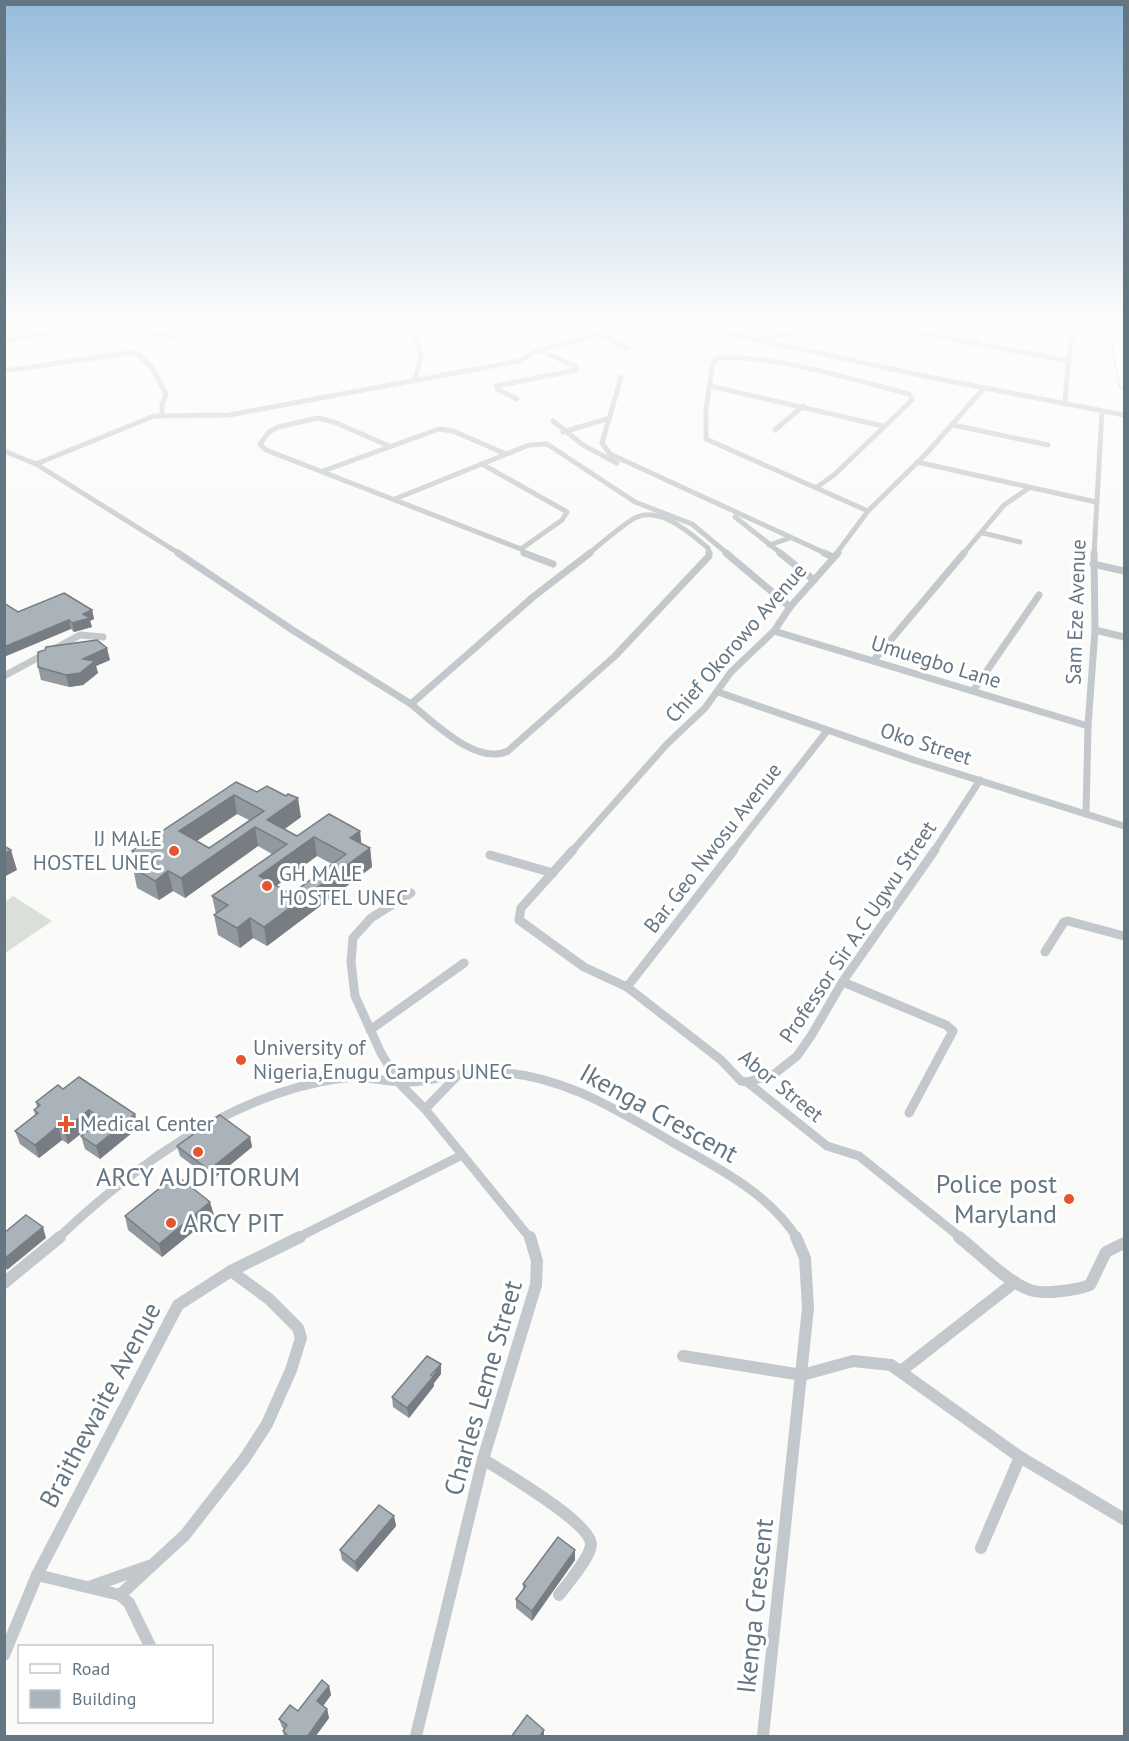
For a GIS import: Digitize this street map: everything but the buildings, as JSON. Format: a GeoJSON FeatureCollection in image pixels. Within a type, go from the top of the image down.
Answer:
{"type":"FeatureCollection","features":[{"type":"Feature","properties":{"kind":"street"},"geometry":{"type":"LineString","coordinates":[[162,407],[162,415]]}},
{"type":"Feature","properties":{"kind":"street"},"geometry":{"type":"LineString","coordinates":[[36,464],[141,420],[162,415],[225,415],[267,407]]}},
{"type":"Feature","properties":{"kind":"street"},"geometry":{"type":"LineString","coordinates":[[613,407],[602,442],[610,454],[833,557]]}},
{"type":"Feature","properties":{"kind":"street"},"geometry":{"type":"LineString","coordinates":[[705,407],[706,439],[868,511]]}},
{"type":"Feature","properties":{"kind":"street"},"geometry":{"type":"LineString","coordinates":[[775,430],[802,407]]}},
{"type":"Feature","properties":{"kind":"street"},"geometry":{"type":"LineString","coordinates":[[808,407],[883,426]]}},
{"type":"Feature","properties":{"kind":"street"},"geometry":{"type":"LineString","coordinates":[[817,487],[834,475],[904,407]]}},
{"type":"Feature","properties":{"kind":"street","name":"Chief Okorowo Avenue"},"geometry":{"type":"LineString","coordinates":[[520,922],[520,908],[667,744],[705,708],[731,672],[774,631],[790,607],[833,557],[868,511],[968,407]]}},
{"type":"Feature","properties":{"kind":"street"},"geometry":{"type":"LineString","coordinates":[[1083,407],[1125,413]]}},
{"type":"Feature","properties":{"kind":"street"},"geometry":{"type":"LineString","coordinates":[[1096,407],[1125,413]]}},
{"type":"Feature","properties":{"kind":"street","name":"Sam Eze Avenue"},"geometry":{"type":"LineString","coordinates":[[1086,814],[1088,726],[1095,630],[1093,564],[1102,411]]}},
{"type":"Feature","properties":{"kind":"street"},"geometry":{"type":"LineString","coordinates":[[388,446],[334,422],[318,418],[278,427],[269,432],[260,444],[266,450],[521,549],[525,554],[553,564]]}},
{"type":"Feature","properties":{"kind":"street"},"geometry":{"type":"LineString","coordinates":[[563,432],[610,418]]}},
{"type":"Feature","properties":{"kind":"street"},"geometry":{"type":"LineString","coordinates":[[553,422],[563,432],[602,456],[733,515],[814,580]]}},
{"type":"Feature","properties":{"kind":"street"},"geometry":{"type":"LineString","coordinates":[[953,425],[1048,445]]}},
{"type":"Feature","properties":{"kind":"street"},"geometry":{"type":"LineString","coordinates":[[323,471],[388,446],[432,431],[446,429],[506,454]]}},
{"type":"Feature","properties":{"kind":"street"},"geometry":{"type":"LineString","coordinates":[[395,499],[536,443],[547,444],[635,502],[692,524],[790,607]]}},
{"type":"Feature","properties":{"kind":"street"},"geometry":{"type":"LineString","coordinates":[[4,451],[36,464],[150,534],[294,631],[411,704],[477,753],[498,756],[508,751],[615,656],[709,556],[708,548],[675,523],[652,516],[637,517],[533,597],[411,704]]}},
{"type":"Feature","properties":{"kind":"street"},"geometry":{"type":"LineString","coordinates":[[917,462],[1096,502]]}},
{"type":"Feature","properties":{"kind":"street"},"geometry":{"type":"LineString","coordinates":[[482,464],[567,512],[562,520],[521,549]]}},
{"type":"Feature","properties":{"kind":"street"},"geometry":{"type":"LineString","coordinates":[[873,661],[1004,505],[1029,488]]}},
{"type":"Feature","properties":{"kind":"street"},"geometry":{"type":"LineString","coordinates":[[982,533],[1020,542]]}},
{"type":"Feature","properties":{"kind":"street"},"geometry":{"type":"LineString","coordinates":[[768,545],[790,538]]}},
{"type":"Feature","properties":{"kind":"street"},"geometry":{"type":"LineString","coordinates":[[1093,564],[1125,571]]}},
{"type":"Feature","properties":{"kind":"street"},"geometry":{"type":"LineString","coordinates":[[973,691],[1039,595]]}},
{"type":"Feature","properties":{"kind":"street"},"geometry":{"type":"LineString","coordinates":[[1095,630],[1125,637]]}},
{"type":"Feature","properties":{"kind":"street","name":"Umuegbo Lane"},"geometry":{"type":"LineString","coordinates":[[774,631],[1088,726]]}},
{"type":"Feature","properties":{"kind":"street"},"geometry":{"type":"LineString","coordinates":[[4,676],[80,635],[103,638]]}},
{"type":"Feature","properties":{"kind":"street","name":"Oko Street"},"geometry":{"type":"LineString","coordinates":[[718,692],[827,731],[1125,826]]}},
{"type":"Feature","properties":{"kind":"street","name":"Bar. Geo Nwosu Avenue"},"geometry":{"type":"LineString","coordinates":[[627,987],[827,731]]}},
{"type":"Feature","properties":{"kind":"street","name":"Professor Sir A.C Ugwu Street"},"geometry":{"type":"LineString","coordinates":[[747,1082],[768,1080],[788,1065],[808,1040],[843,982],[957,820],[980,780]]}},
{"type":"Feature","properties":{"kind":"street"},"geometry":{"type":"LineString","coordinates":[[490,855],[553,873]]}},
{"type":"Feature","properties":{"kind":"street","name":"Charles Leme Street"},"geometry":{"type":"LineString","coordinates":[[411,893],[371,918],[353,938],[351,962],[355,996],[398,1082],[424,1109],[530,1237],[537,1252],[538,1271],[536,1285],[483,1459],[416,1737]]}},
{"type":"Feature","properties":{"kind":"street"},"geometry":{"type":"LineString","coordinates":[[1045,952],[1064,922],[1068,921],[1125,936]]}},
{"type":"Feature","properties":{"kind":"street","name":"Abor Street"},"geometry":{"type":"LineString","coordinates":[[520,922],[584,967],[627,987],[721,1060],[741,1081],[747,1082],[827,1146],[858,1156],[1016,1282]]}},
{"type":"Feature","properties":{"kind":"street"},"geometry":{"type":"LineString","coordinates":[[370,1030],[464,963]]}},
{"type":"Feature","properties":{"kind":"street"},"geometry":{"type":"LineString","coordinates":[[843,982],[946,1025],[952,1031],[909,1113]]}},
{"type":"Feature","properties":{"kind":"street","name":"Ikenga Crescent"},"geometry":{"type":"LineString","coordinates":[[4,1283],[52,1246],[79,1218],[159,1157],[220,1118],[269,1098],[345,1077],[373,1077],[398,1082],[482,1072],[533,1077],[571,1089],[617,1111],[715,1166],[761,1198],[799,1242],[808,1265],[802,1375],[764,1737]]}},
{"type":"Feature","properties":{"kind":"street"},"geometry":{"type":"LineString","coordinates":[[424,1109],[458,1075]]}},
{"type":"Feature","properties":{"kind":"street","name":"Braithewaite Avenue"},"geometry":{"type":"LineString","coordinates":[[4,1655],[37,1575],[178,1305],[231,1271],[462,1155]]}},
{"type":"Feature","properties":{"kind":"street"},"geometry":{"type":"LineString","coordinates":[[901,1371],[1016,1282],[1032,1291],[1078,1290],[1089,1285],[1106,1252],[1125,1243]]}},
{"type":"Feature","properties":{"kind":"street"},"geometry":{"type":"LineString","coordinates":[[120,1595],[184,1535],[245,1458],[281,1396],[301,1338],[298,1328],[289,1317],[231,1271]]}},
{"type":"Feature","properties":{"kind":"street"},"geometry":{"type":"LineString","coordinates":[[683,1356],[802,1375],[862,1360],[879,1362],[901,1371],[951,1410],[1020,1457],[1125,1519]]}},
{"type":"Feature","properties":{"kind":"street"},"geometry":{"type":"LineString","coordinates":[[981,1548],[1020,1457]]}},
{"type":"Feature","properties":{"kind":"street"},"geometry":{"type":"LineString","coordinates":[[483,1459],[532,1489],[586,1531],[591,1542],[590,1552],[560,1594]]}},
{"type":"Feature","properties":{"kind":"street"},"geometry":{"type":"LineString","coordinates":[[89,1587],[152,1564]]}},
{"type":"Feature","properties":{"kind":"street"},"geometry":{"type":"LineString","coordinates":[[37,1575],[120,1595],[129,1603],[149,1645]]}},
{"type":"Feature","properties":{"kind":"shaded area"},"geometry":{"type":"Polygon","coordinates":[[[13,896],[52,921],[5,953],[5,902],[13,896]]]}},
{"type":"Feature","properties":{"kind":"place","name":"IJ MALE HOSTEL UNEC"},"geometry":{"type":"Point","coordinates":[174,851]}},
{"type":"Feature","properties":{"kind":"place","name":"GH MALE HOSTEL UNEC"},"geometry":{"type":"Point","coordinates":[267,886]}},
{"type":"Feature","properties":{"kind":"place","name":"University of Nigeria,Enugu Campus UNEC"},"geometry":{"type":"Point","coordinates":[241,1060]}},
{"type":"Feature","properties":{"kind":"place","name":"Medical Center"},"geometry":{"type":"Point","coordinates":[66,1124]}},
{"type":"Feature","properties":{"kind":"place","name":"ARCY AUDITORUM"},"geometry":{"type":"Point","coordinates":[198,1152]}},
{"type":"Feature","properties":{"kind":"place","name":"Police post Maryland"},"geometry":{"type":"Point","coordinates":[1069,1199]}},
{"type":"Feature","properties":{"kind":"place","name":"ARCY PIT"},"geometry":{"type":"Point","coordinates":[171,1223]}}]}
